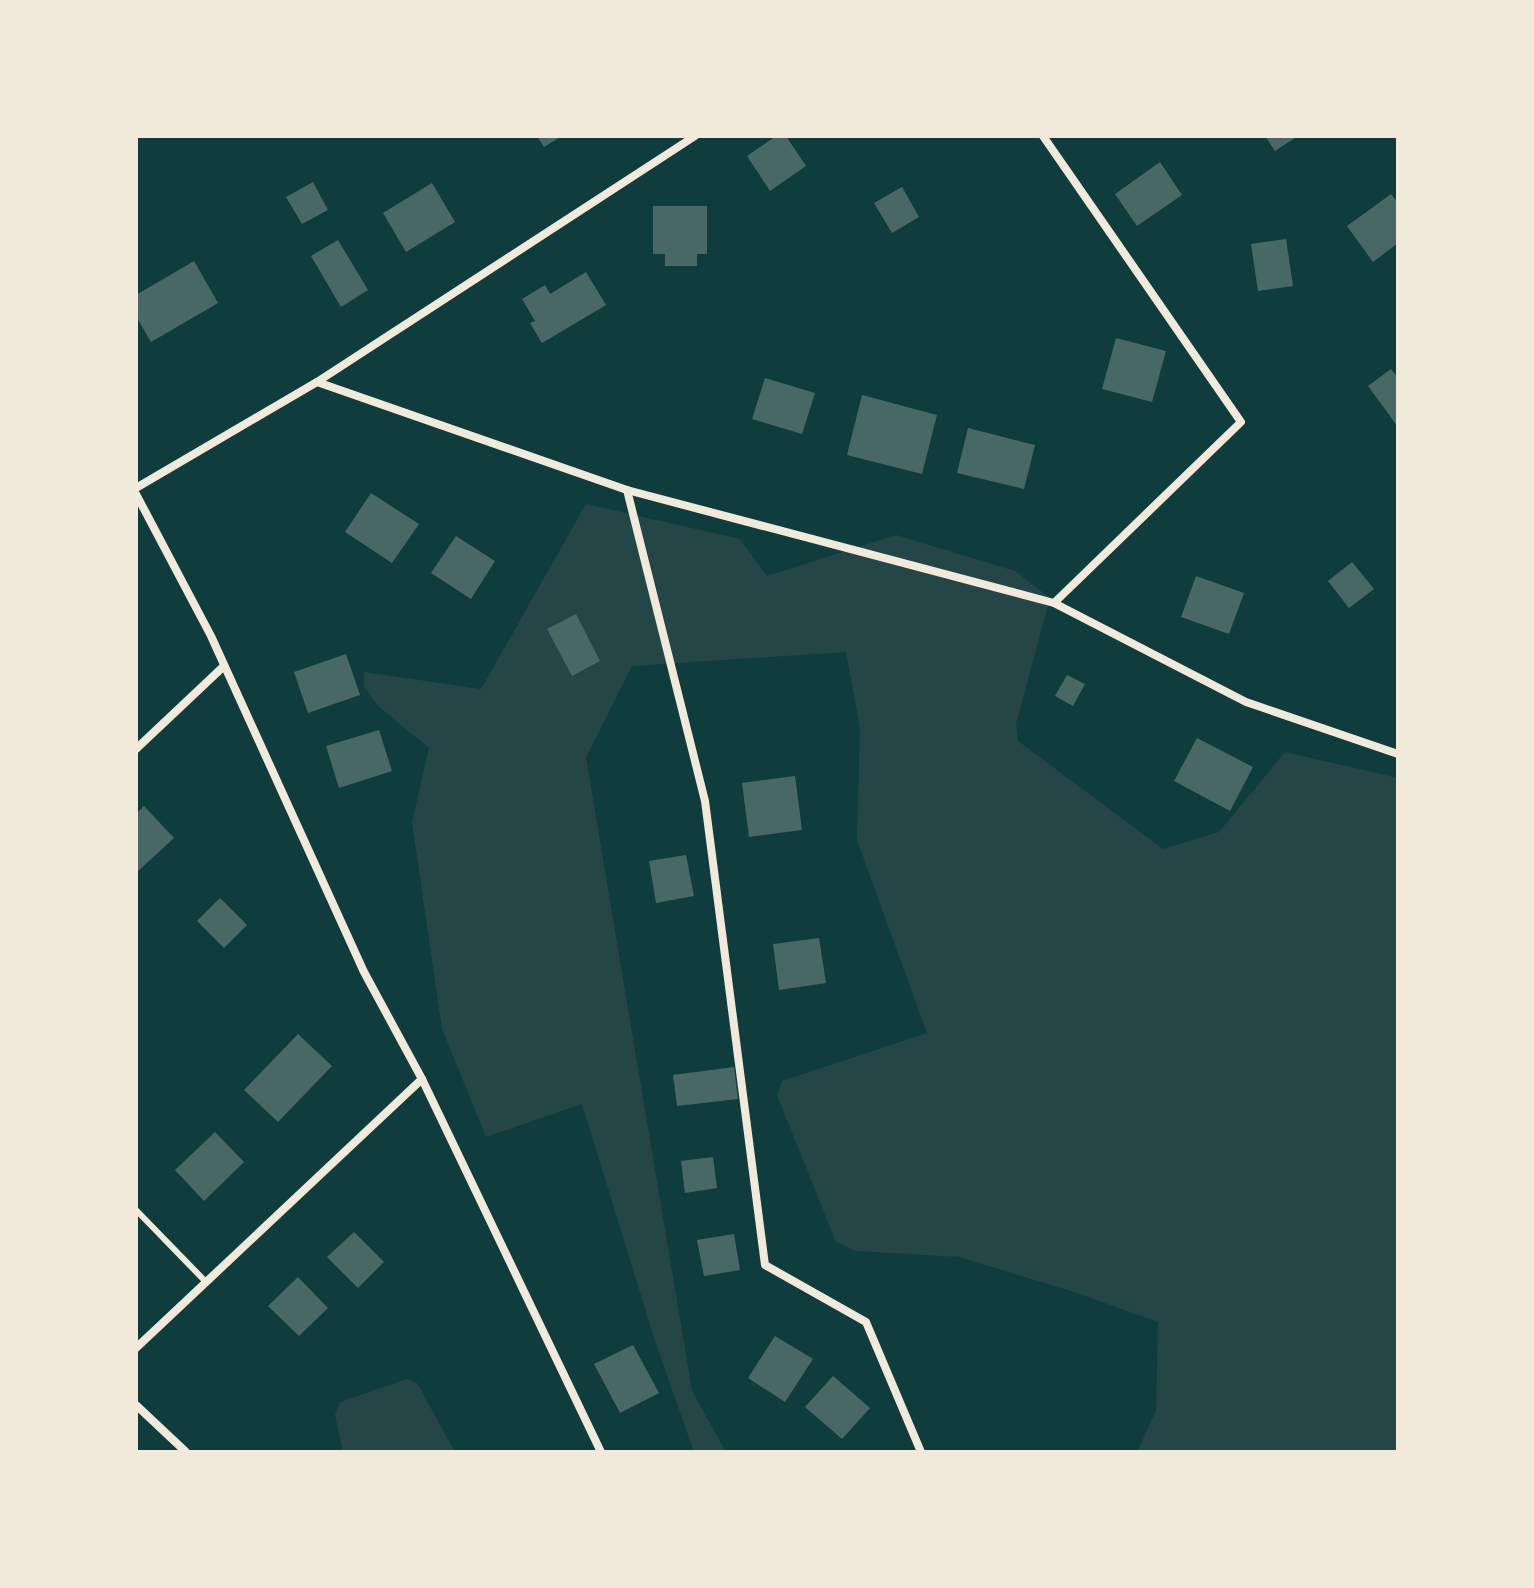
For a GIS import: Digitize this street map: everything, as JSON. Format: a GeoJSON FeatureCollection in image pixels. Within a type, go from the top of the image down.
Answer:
{"type":"FeatureCollection","features":[{"type":"Feature","properties":{"kind":"street"},"geometry":{"type":"LineString","coordinates":[[136,488],[317,382],[695,136]]}},
{"type":"Feature","properties":{"kind":"street"},"geometry":{"type":"LineString","coordinates":[[1043,136],[1241,422],[1054,603]]}},
{"type":"Feature","properties":{"kind":"street"},"geometry":{"type":"LineString","coordinates":[[317,382],[627,490],[1054,603],[1246,702],[1398,754]]}},
{"type":"Feature","properties":{"kind":"street"},"geometry":{"type":"LineString","coordinates":[[627,490],[705,801],[765,1265],[866,1322],[921,1452]]}},
{"type":"Feature","properties":{"kind":"street"},"geometry":{"type":"LineString","coordinates":[[136,494],[224,666],[364,972],[422,1079],[601,1452]]}},
{"type":"Feature","properties":{"kind":"street"},"geometry":{"type":"LineString","coordinates":[[136,749],[224,666]]}},
{"type":"Feature","properties":{"kind":"street"},"geometry":{"type":"LineString","coordinates":[[136,1348],[422,1079]]}},
{"type":"Feature","properties":{"kind":"street"},"geometry":{"type":"LineString","coordinates":[[136,1405],[186,1452]]}},
{"type":"Feature","properties":{"kind":"lane"},"geometry":{"type":"LineString","coordinates":[[136,1210],[205,1281]]}},
{"type":"Feature","properties":{"kind":"shaded area"},"geometry":{"type":"Polygon","coordinates":[[[586,504],[740,539],[767,576],[896,535],[1015,571],[1050,598],[1016,724],[1018,741],[1163,849],[1219,832],[1285,752],[1398,778],[1398,1452],[1137,1452],[1156,1411],[1158,1322],[1074,1292],[959,1257],[856,1251],[836,1242],[777,1095],[782,1081],[927,1033],[857,840],[860,728],[846,652],[632,666],[586,757],[692,1391],[726,1452],[694,1452],[655,1341],[582,1104],[486,1137],[442,1029],[412,822],[429,748],[377,705],[364,686],[364,672],[481,689],[586,504]]]}},
{"type":"Feature","properties":{"kind":"shaded area"},"geometry":{"type":"Polygon","coordinates":[[[407,1379],[417,1383],[455,1452],[343,1452],[335,1415],[340,1402],[407,1379]]]}},
{"type":"Feature","properties":{"kind":"building"},"geometry":{"type":"Polygon","coordinates":[[[537,136],[562,136],[544,147],[537,136]]]}},
{"type":"Feature","properties":{"kind":"building"},"geometry":{"type":"Polygon","coordinates":[[[776,136],[786,136],[806,166],[770,191],[747,156],[776,136]]]}},
{"type":"Feature","properties":{"kind":"building"},"geometry":{"type":"Polygon","coordinates":[[[1265,136],[1298,136],[1275,151],[1265,136]]]}},
{"type":"Feature","properties":{"kind":"building"},"geometry":{"type":"Polygon","coordinates":[[[1160,162],[1182,195],[1137,226],[1115,194],[1160,162]]]}},
{"type":"Feature","properties":{"kind":"building"},"geometry":{"type":"Polygon","coordinates":[[[313,182],[328,210],[302,224],[286,197],[313,182]]]}},
{"type":"Feature","properties":{"kind":"building"},"geometry":{"type":"Polygon","coordinates":[[[432,183],[455,222],[406,252],[383,213],[432,183]]]}},
{"type":"Feature","properties":{"kind":"building"},"geometry":{"type":"Polygon","coordinates":[[[902,187],[919,217],[892,233],[874,203],[902,187]]]}},
{"type":"Feature","properties":{"kind":"building"},"geometry":{"type":"Polygon","coordinates":[[[1391,194],[1398,203],[1398,243],[1373,262],[1347,226],[1391,194]]]}},
{"type":"Feature","properties":{"kind":"building"},"geometry":{"type":"Polygon","coordinates":[[[653,206],[707,206],[707,254],[697,254],[697,266],[665,266],[665,254],[653,254],[653,206]]]}},
{"type":"Feature","properties":{"kind":"building"},"geometry":{"type":"Polygon","coordinates":[[[1286,239],[1293,286],[1258,291],[1251,244],[1286,239]]]}},
{"type":"Feature","properties":{"kind":"building"},"geometry":{"type":"Polygon","coordinates":[[[338,240],[368,290],[341,307],[311,256],[338,240]]]}},
{"type":"Feature","properties":{"kind":"building"},"geometry":{"type":"Polygon","coordinates":[[[194,261],[218,303],[151,342],[136,316],[136,295],[194,261]]]}},
{"type":"Feature","properties":{"kind":"building"},"geometry":{"type":"Polygon","coordinates":[[[586,272],[606,305],[542,343],[530,323],[535,321],[522,299],[545,285],[550,294],[586,272]]]}},
{"type":"Feature","properties":{"kind":"building"},"geometry":{"type":"Polygon","coordinates":[[[1116,338],[1166,351],[1152,402],[1102,389],[1116,338]]]}},
{"type":"Feature","properties":{"kind":"building"},"geometry":{"type":"Polygon","coordinates":[[[1391,369],[1398,378],[1398,427],[1368,386],[1391,369]]]}},
{"type":"Feature","properties":{"kind":"building"},"geometry":{"type":"Polygon","coordinates":[[[765,378],[815,393],[802,434],[752,419],[765,378]]]}},
{"type":"Feature","properties":{"kind":"building"},"geometry":{"type":"Polygon","coordinates":[[[862,395],[937,415],[922,474],[847,455],[862,395]]]}},
{"type":"Feature","properties":{"kind":"building"},"geometry":{"type":"Polygon","coordinates":[[[968,428],[1035,445],[1024,489],[957,473],[968,428]]]}},
{"type":"Feature","properties":{"kind":"building"},"geometry":{"type":"Polygon","coordinates":[[[371,493],[419,524],[392,563],[345,532],[371,493]]]}},
{"type":"Feature","properties":{"kind":"building"},"geometry":{"type":"Polygon","coordinates":[[[456,536],[495,561],[471,599],[431,573],[456,536]]]}},
{"type":"Feature","properties":{"kind":"building"},"geometry":{"type":"Polygon","coordinates":[[[1352,562],[1374,589],[1349,608],[1328,581],[1352,562]]]}},
{"type":"Feature","properties":{"kind":"building"},"geometry":{"type":"Polygon","coordinates":[[[1196,576],[1244,593],[1229,634],[1181,617],[1196,576]]]}},
{"type":"Feature","properties":{"kind":"building"},"geometry":{"type":"Polygon","coordinates":[[[576,614],[600,661],[572,676],[547,629],[576,614]]]}},
{"type":"Feature","properties":{"kind":"building"},"geometry":{"type":"Polygon","coordinates":[[[346,654],[360,695],[308,713],[294,672],[346,654]]]}},
{"type":"Feature","properties":{"kind":"building"},"geometry":{"type":"Polygon","coordinates":[[[1067,675],[1085,684],[1073,706],[1055,696],[1067,675]]]}},
{"type":"Feature","properties":{"kind":"building"},"geometry":{"type":"Polygon","coordinates":[[[379,730],[392,771],[339,788],[326,746],[379,730]]]}},
{"type":"Feature","properties":{"kind":"building"},"geometry":{"type":"Polygon","coordinates":[[[1197,738],[1253,767],[1230,811],[1174,781],[1197,738]]]}},
{"type":"Feature","properties":{"kind":"building"},"geometry":{"type":"Polygon","coordinates":[[[795,776],[802,830],[749,837],[742,783],[795,776]]]}},
{"type":"Feature","properties":{"kind":"building"},"geometry":{"type":"Polygon","coordinates":[[[144,806],[174,838],[136,873],[136,814],[144,806]]]}},
{"type":"Feature","properties":{"kind":"building"},"geometry":{"type":"Polygon","coordinates":[[[686,855],[694,896],[656,903],[649,861],[686,855]]]}},
{"type":"Feature","properties":{"kind":"building"},"geometry":{"type":"Polygon","coordinates":[[[220,898],[247,925],[224,948],[197,921],[220,898]]]}},
{"type":"Feature","properties":{"kind":"building"},"geometry":{"type":"Polygon","coordinates":[[[819,938],[826,983],[779,990],[773,944],[819,938]]]}},
{"type":"Feature","properties":{"kind":"building"},"geometry":{"type":"Polygon","coordinates":[[[298,1034],[332,1066],[278,1122],[244,1090],[298,1034]]]}},
{"type":"Feature","properties":{"kind":"building"},"geometry":{"type":"Polygon","coordinates":[[[734,1067],[738,1099],[677,1106],[673,1075],[734,1067]]]}},
{"type":"Feature","properties":{"kind":"building"},"geometry":{"type":"Polygon","coordinates":[[[215,1132],[244,1162],[204,1201],[175,1170],[215,1132]]]}},
{"type":"Feature","properties":{"kind":"building"},"geometry":{"type":"Polygon","coordinates":[[[713,1157],[717,1188],[685,1193],[681,1161],[713,1157]]]}},
{"type":"Feature","properties":{"kind":"building"},"geometry":{"type":"Polygon","coordinates":[[[354,1232],[384,1262],[358,1288],[327,1257],[354,1232]]]}},
{"type":"Feature","properties":{"kind":"building"},"geometry":{"type":"Polygon","coordinates":[[[734,1234],[740,1270],[704,1276],[697,1240],[734,1234]]]}},
{"type":"Feature","properties":{"kind":"building"},"geometry":{"type":"Polygon","coordinates":[[[298,1277],[328,1308],[299,1336],[268,1306],[298,1277]]]}},
{"type":"Feature","properties":{"kind":"building"},"geometry":{"type":"Polygon","coordinates":[[[775,1336],[813,1359],[785,1402],[748,1378],[775,1336]]]}},
{"type":"Feature","properties":{"kind":"building"},"geometry":{"type":"Polygon","coordinates":[[[633,1345],[659,1393],[620,1413],[594,1364],[633,1345]]]}},
{"type":"Feature","properties":{"kind":"building"},"geometry":{"type":"Polygon","coordinates":[[[833,1376],[870,1408],[842,1439],[805,1407],[833,1376]]]}}]}
